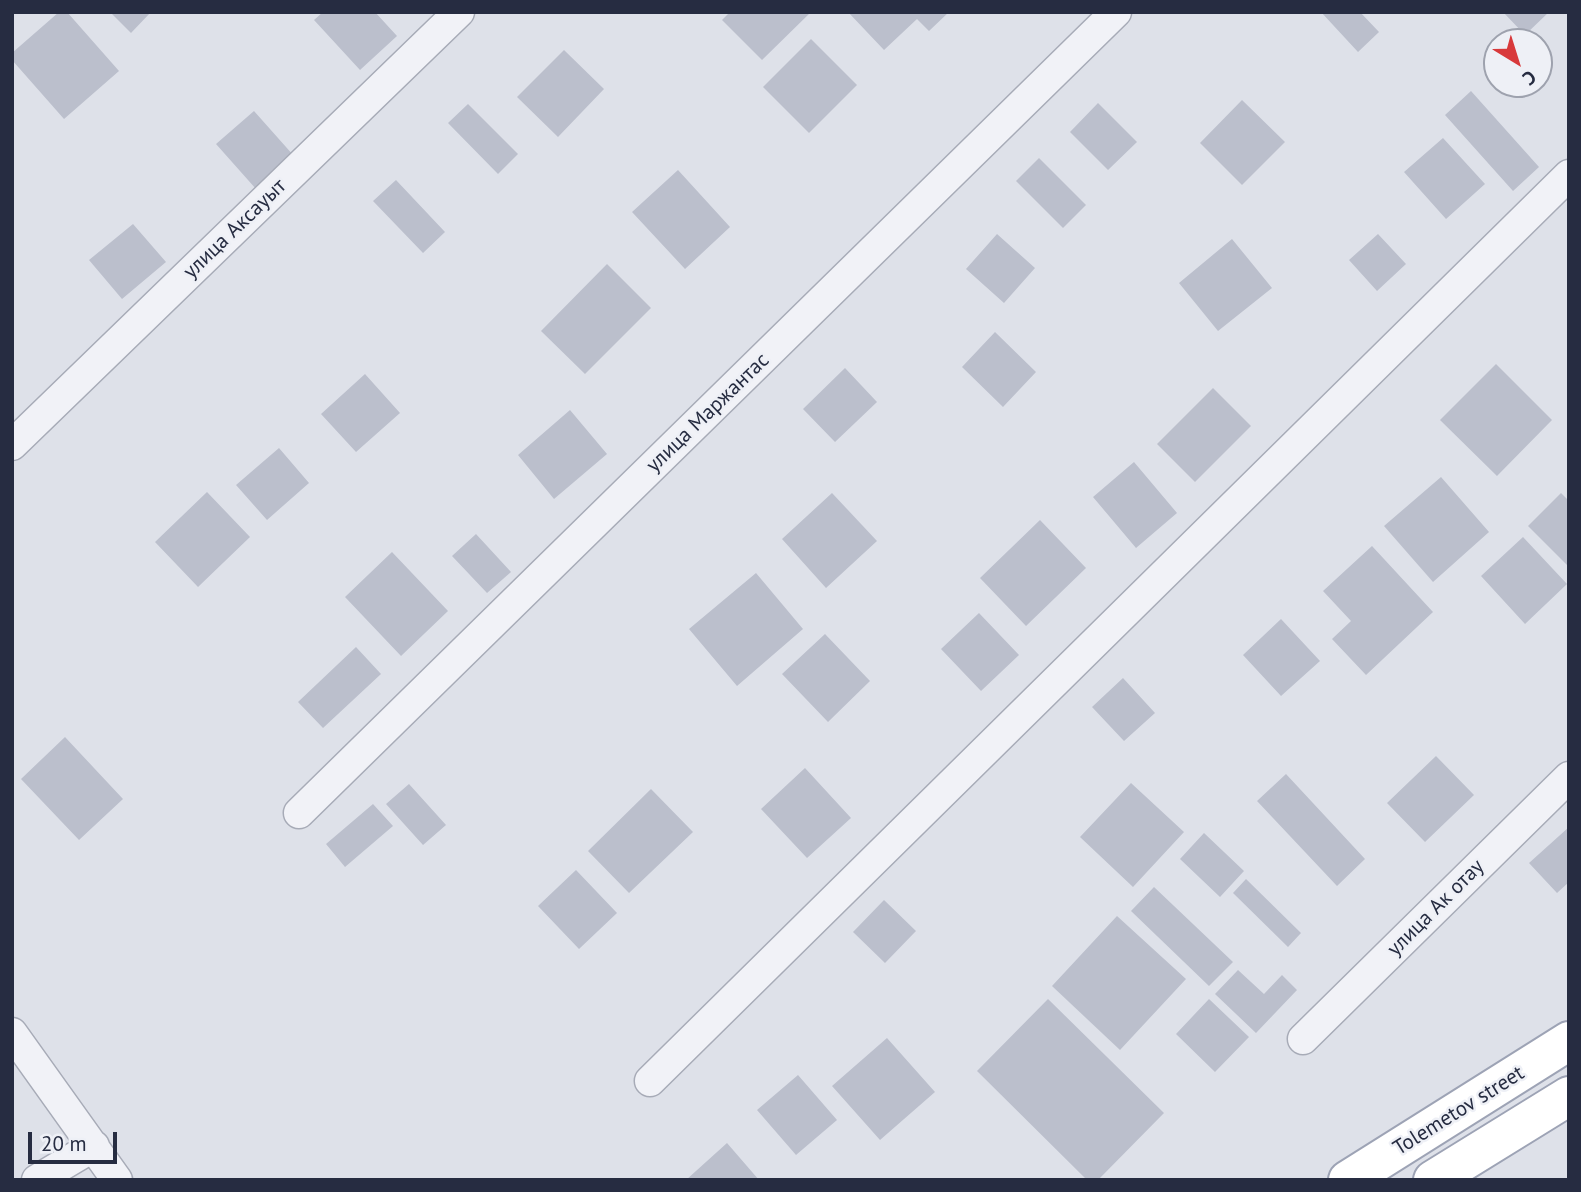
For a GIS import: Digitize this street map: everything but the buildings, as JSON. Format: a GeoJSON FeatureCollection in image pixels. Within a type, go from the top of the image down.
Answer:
{"type":"FeatureCollection","features":[{"type":"Feature","properties":{"kind":"main road","name":"Tolemetov street"},"geometry":{"type":"LineString","coordinates":[[1348,1180],[1569,1041]]}},
{"type":"Feature","properties":{"kind":"main road"},"geometry":{"type":"LineString","coordinates":[[1433,1180],[1569,1096]]}},
{"type":"Feature","properties":{"kind":"street","name":"улица Аксауыт"},"geometry":{"type":"LineString","coordinates":[[12,445],[458,12]]}},
{"type":"Feature","properties":{"kind":"street","name":"улица Маржантас"},"geometry":{"type":"LineString","coordinates":[[299,813],[1116,12]]}},
{"type":"Feature","properties":{"kind":"street"},"geometry":{"type":"LineString","coordinates":[[650,1082],[1569,175]]}},
{"type":"Feature","properties":{"kind":"street","name":"улица Ак отау"},"geometry":{"type":"LineString","coordinates":[[1303,1039],[1569,777]]}},
{"type":"Feature","properties":{"kind":"street"},"geometry":{"type":"LineString","coordinates":[[12,1032],[117,1180]]}},
{"type":"Feature","properties":{"kind":"street"},"geometry":{"type":"LineString","coordinates":[[37,1180],[94,1146]]}}]}
